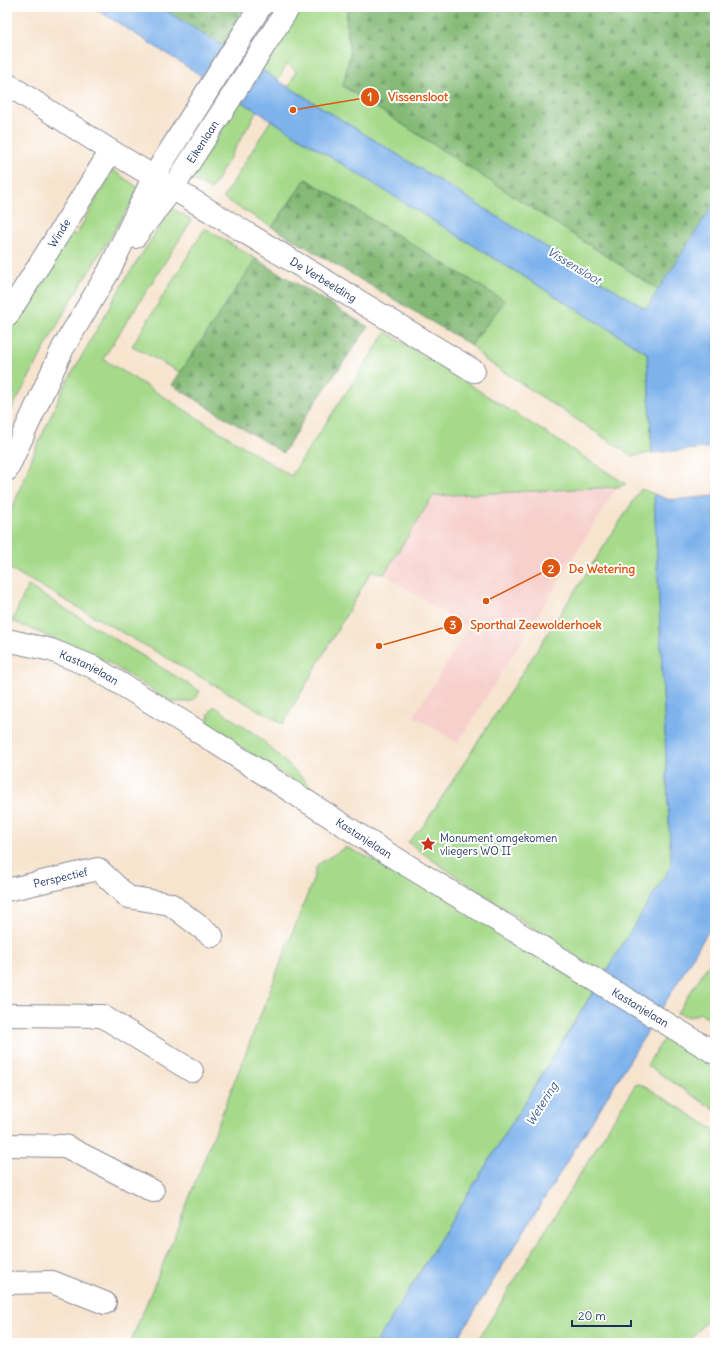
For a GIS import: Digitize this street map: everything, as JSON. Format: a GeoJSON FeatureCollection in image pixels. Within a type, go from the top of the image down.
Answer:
{"type":"FeatureCollection","features":[{"type":"Feature","properties":{"kind":"street","name":"Eikenlaan"},"geometry":{"type":"LineString","coordinates":[[7,470],[63,348],[109,271],[154,176],[260,7]]}},
{"type":"Feature","properties":{"kind":"street","name":"Eikenlaan"},"geometry":{"type":"LineString","coordinates":[[109,271],[173,188],[290,7]]}},
{"type":"Feature","properties":{"kind":"street"},"geometry":{"type":"LineString","coordinates":[[7,84],[111,151],[173,188]]}},
{"type":"Feature","properties":{"kind":"street","name":"Winde"},"geometry":{"type":"LineString","coordinates":[[7,316],[111,151]]}},
{"type":"Feature","properties":{"kind":"street","name":"De Verbeelding"},"geometry":{"type":"LineString","coordinates":[[173,188],[474,371]]}},
{"type":"Feature","properties":{"kind":"street","name":"Kastanjelaan"},"geometry":{"type":"LineString","coordinates":[[7,640],[51,650],[93,668],[188,725],[387,853],[715,1053]]}},
{"type":"Feature","properties":{"kind":"street","name":"Perspectief"},"geometry":{"type":"LineString","coordinates":[[7,890],[98,869],[128,897],[170,904],[212,936]]}},
{"type":"Feature","properties":{"kind":"street"},"geometry":{"type":"LineString","coordinates":[[7,1015],[102,1016],[192,1071]]}},
{"type":"Feature","properties":{"kind":"street"},"geometry":{"type":"LineString","coordinates":[[7,1145],[65,1146],[153,1191]]}},
{"type":"Feature","properties":{"kind":"street"},"geometry":{"type":"LineString","coordinates":[[7,1283],[52,1282],[105,1303]]}},
{"type":"Feature","properties":{"kind":"shaded area"},"geometry":{"type":"Polygon","coordinates":[[[617,487],[458,743],[414,716],[468,628],[384,574],[433,496],[617,487]]]}},
{"type":"Feature","properties":{"kind":"green space"},"geometry":{"type":"Polygon","coordinates":[[[160,7],[250,7],[227,49],[160,7]]]}},
{"type":"Feature","properties":{"kind":"green space"},"geometry":{"type":"Polygon","coordinates":[[[296,7],[349,7],[346,17],[350,55],[343,86],[659,290],[646,309],[289,87],[296,71],[287,63],[278,81],[260,69],[296,7]]]}},
{"type":"Feature","properties":{"kind":"green space"},"geometry":{"type":"Polygon","coordinates":[[[349,7],[715,7],[715,202],[659,290],[343,86],[350,55],[346,17],[349,7]]]}},
{"type":"Feature","properties":{"kind":"green space"},"geometry":{"type":"Polygon","coordinates":[[[240,101],[257,111],[211,190],[191,179],[240,101]]]}},
{"type":"Feature","properties":{"kind":"green space"},"geometry":{"type":"Polygon","coordinates":[[[271,120],[647,353],[652,453],[632,456],[484,359],[471,345],[504,301],[306,179],[272,227],[223,198],[271,120]]]}},
{"type":"Feature","properties":{"kind":"green space"},"geometry":{"type":"Polygon","coordinates":[[[113,170],[140,189],[67,307],[7,418],[7,328],[67,232],[76,235],[113,170]]]}},
{"type":"Feature","properties":{"kind":"green space"},"geometry":{"type":"Polygon","coordinates":[[[306,179],[505,301],[471,345],[272,227],[306,179]]]}},
{"type":"Feature","properties":{"kind":"green space"},"geometry":{"type":"Polygon","coordinates":[[[172,208],[192,220],[103,359],[291,476],[386,332],[543,431],[546,431],[546,433],[626,484],[617,487],[433,496],[384,574],[371,572],[283,724],[7,567],[7,522],[33,455],[63,389],[126,278],[172,208]]]}},
{"type":"Feature","properties":{"kind":"green space"},"geometry":{"type":"Polygon","coordinates":[[[205,228],[256,259],[181,373],[132,346],[205,228]]]}},
{"type":"Feature","properties":{"kind":"green space"},"geometry":{"type":"Polygon","coordinates":[[[256,259],[368,327],[306,416],[283,453],[172,385],[256,259]]]}},
{"type":"Feature","properties":{"kind":"green space"},"geometry":{"type":"Polygon","coordinates":[[[641,489],[654,494],[671,866],[604,975],[432,860],[408,842],[424,825],[641,489]]]}},
{"type":"Feature","properties":{"kind":"green space"},"geometry":{"type":"Polygon","coordinates":[[[28,586],[200,691],[196,698],[190,702],[171,702],[106,661],[12,621],[28,586]]]}},
{"type":"Feature","properties":{"kind":"green space"},"geometry":{"type":"Polygon","coordinates":[[[214,706],[259,737],[332,806],[207,725],[209,714],[214,706]]]}},
{"type":"Feature","properties":{"kind":"green space"},"geometry":{"type":"Polygon","coordinates":[[[346,847],[430,887],[594,990],[376,1343],[130,1343],[172,1242],[313,880],[317,865],[346,847]]]}},
{"type":"Feature","properties":{"kind":"green space"},"geometry":{"type":"Polygon","coordinates":[[[715,954],[715,1038],[712,1036],[714,1025],[708,1017],[700,1013],[690,1017],[677,1013],[715,954]]]}},
{"type":"Feature","properties":{"kind":"green space"},"geometry":{"type":"Polygon","coordinates":[[[666,1035],[715,1066],[715,1110],[647,1065],[666,1035]]]}},
{"type":"Feature","properties":{"kind":"green space"},"geometry":{"type":"Polygon","coordinates":[[[639,1084],[645,1086],[715,1130],[715,1310],[688,1343],[476,1343],[635,1085],[639,1084]]]}},
{"type":"Feature","properties":{"kind":"water"},"geometry":{"type":"Polygon","coordinates":[[[93,7],[160,7],[646,309],[715,202],[715,447],[652,453],[647,353],[271,120],[93,7]]]}},
{"type":"Feature","properties":{"kind":"water","name":"Wetering"},"geometry":{"type":"Polygon","coordinates":[[[654,494],[670,500],[715,496],[715,920],[455,1343],[376,1343],[671,866],[654,494]]]}},
{"type":"Feature","properties":{"kind":"place","name":"Vissensloot"},"geometry":{"type":"Point","coordinates":[293,110]}},
{"type":"Feature","properties":{"kind":"place","name":"De Wetering"},"geometry":{"type":"Point","coordinates":[486,601]}},
{"type":"Feature","properties":{"kind":"place","name":"Sporthal Zeewolderhoek"},"geometry":{"type":"Point","coordinates":[379,646]}},
{"type":"Feature","properties":{"kind":"place","name":"Monument omgekomen vliegers WO II"},"geometry":{"type":"Point","coordinates":[428,844]}}]}
